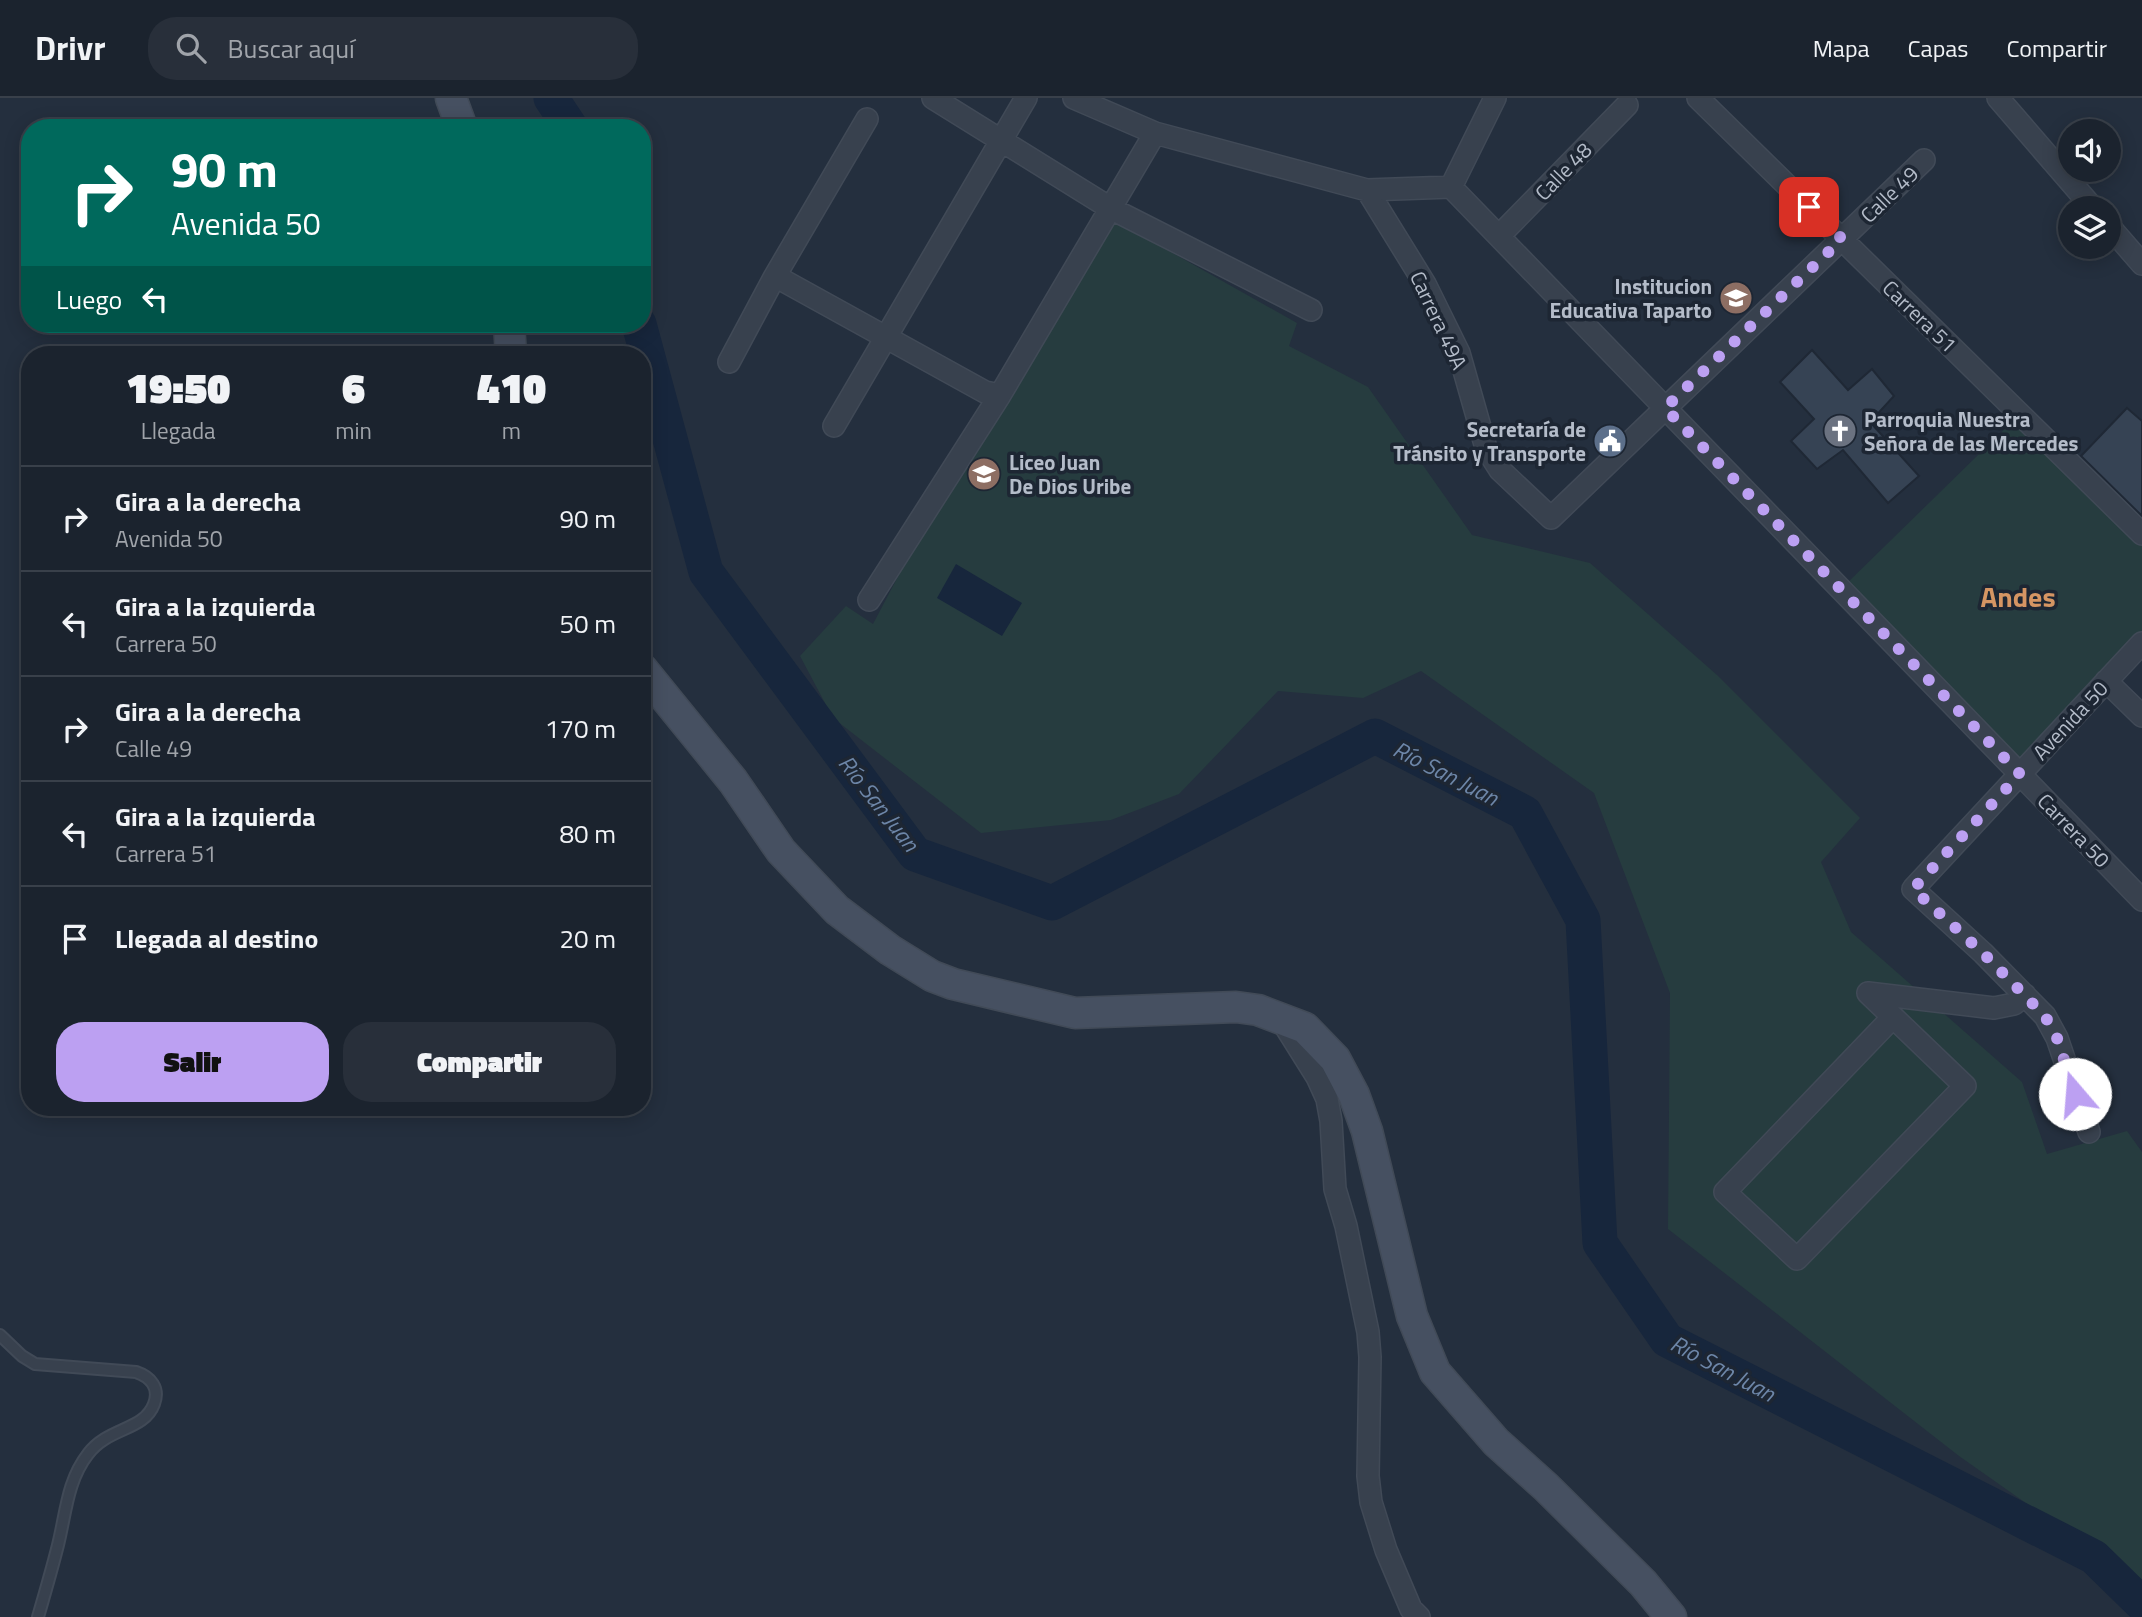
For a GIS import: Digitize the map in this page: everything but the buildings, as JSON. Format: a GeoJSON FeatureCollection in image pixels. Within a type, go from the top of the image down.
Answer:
{"type":"FeatureCollection","features":[{"type":"Feature","properties":{"kind":"main road"},"geometry":{"type":"LineString","coordinates":[[450,98],[458,119]]}},
{"type":"Feature","properties":{"kind":"main road"},"geometry":{"type":"LineString","coordinates":[[651,679],[733,781],[781,851],[837,910],[890,950],[932,976],[953,984],[1075,1013],[1236,1007],[1258,1010],[1305,1028],[1335,1059],[1354,1095],[1367,1131],[1412,1316],[1435,1372],[1496,1442],[1546,1486],[1633,1574],[1671,1617]]}},
{"type":"Feature","properties":{"kind":"street"},"geometry":{"type":"LineString","coordinates":[[933,98],[1110,208],[1311,310]]}},
{"type":"Feature","properties":{"kind":"street"},"geometry":{"type":"LineString","coordinates":[[834,426],[1026,98]]}},
{"type":"Feature","properties":{"kind":"street"},"geometry":{"type":"LineString","coordinates":[[1074,98],[1155,133],[1367,190],[1451,187],[1495,98]]}},
{"type":"Feature","properties":{"kind":"street","name":"Carrera 51"},"geometry":{"type":"LineString","coordinates":[[1698,98],[2142,534]]}},
{"type":"Feature","properties":{"kind":"street"},"geometry":{"type":"LineString","coordinates":[[1998,98],[2084,196]]}},
{"type":"Feature","properties":{"kind":"street","name":"Calle 48"},"geometry":{"type":"LineString","coordinates":[[1499,236],[1627,105]]}},
{"type":"Feature","properties":{"kind":"street"},"geometry":{"type":"LineString","coordinates":[[729,362],[775,276],[867,119]]}},
{"type":"Feature","properties":{"kind":"street"},"geometry":{"type":"LineString","coordinates":[[869,600],[1000,395],[1155,133]]}},
{"type":"Feature","properties":{"kind":"street","name":"Calle 49"},"geometry":{"type":"LineString","coordinates":[[1551,518],[1924,160]]}},
{"type":"Feature","properties":{"kind":"street","name":"Carrera 50"},"geometry":{"type":"LineString","coordinates":[[1451,187],[2142,900]]}},
{"type":"Feature","properties":{"kind":"street","name":"Carrera 49A"},"geometry":{"type":"LineString","coordinates":[[1367,190],[1425,284],[1459,353],[1486,448],[1500,470],[1551,518]]}},
{"type":"Feature","properties":{"kind":"street"},"geometry":{"type":"LineString","coordinates":[[2121,240],[2142,264]]}},
{"type":"Feature","properties":{"kind":"street"},"geometry":{"type":"LineString","coordinates":[[775,276],[985,392],[1000,395]]}},
{"type":"Feature","properties":{"kind":"street","name":"Avenida 50"},"geometry":{"type":"LineString","coordinates":[[2025,995],[1913,889],[2142,643]]}},
{"type":"Feature","properties":{"kind":"street"},"geometry":{"type":"LineString","coordinates":[[2106,681],[2142,716]]}},
{"type":"Feature","properties":{"kind":"street"},"geometry":{"type":"LineString","coordinates":[[1893,1017],[1725,1192],[1797,1259],[1965,1086],[1868,993],[1994,1009],[2014,1004],[2025,995],[2045,1016],[2057,1038],[2089,1132]]}},
{"type":"Feature","properties":{"kind":"street"},"geometry":{"type":"LineString","coordinates":[[1280,1018],[1317,1077],[1327,1099],[1335,1189],[1346,1226],[1368,1332],[1370,1357],[1367,1448],[1371,1502],[1386,1550],[1411,1609],[1419,1617]]}},
{"type":"Feature","properties":{"kind":"lane"},"geometry":{"type":"LineString","coordinates":[[0,1335],[22,1356],[35,1364],[136,1372],[149,1379],[157,1390],[153,1408],[147,1416],[133,1425],[113,1432],[87,1454],[74,1479],[38,1617]]}},
{"type":"Feature","properties":{"kind":"green space"},"geometry":{"type":"Polygon","coordinates":[[[1114,220],[1297,323],[1289,346],[1368,387],[1472,535],[1590,563],[1717,675],[1860,818],[1821,862],[1851,932],[2022,1082],[2047,1154],[2127,1131],[2142,1152],[2142,1585],[1959,1456],[1668,1229],[1670,993],[1594,793],[1421,671],[1363,698],[1278,691],[1179,794],[1111,820],[981,833],[833,718],[800,656],[846,606],[873,624],[913,548],[1114,220]]]}},
{"type":"Feature","properties":{"kind":"green space"},"geometry":{"type":"Polygon","coordinates":[[[2020,414],[2142,534],[2142,643],[2020,774],[1841,589],[2020,414]]]}},
{"type":"Feature","properties":{"kind":"water"},"geometry":{"type":"Polygon","coordinates":[[[956,564],[1022,603],[1002,636],[937,598],[956,564]]]}},
{"type":"Feature","properties":{"kind":"waterway","name":"Río San Juan"},"geometry":{"type":"LineString","coordinates":[[551,98],[565,119]]}},
{"type":"Feature","properties":{"kind":"waterway","name":"Río San Juan"},"geometry":{"type":"LineString","coordinates":[[641,333],[645,346]]}},
{"type":"Feature","properties":{"kind":"waterway","name":"Río San Juan"},"geometry":{"type":"LineString","coordinates":[[651,368],[706,572],[915,854],[1052,903],[1375,736],[1525,813],[1583,920],[1600,1243],[1667,1340],[2094,1557],[2142,1604]]}},
{"type":"Feature","properties":{"kind":"place","name":"Institucion Educativa Taparto"},"geometry":{"type":"Point","coordinates":[1736,298]}},
{"type":"Feature","properties":{"kind":"place","name":"Parroquia Nuestra Señora de las Mercedes"},"geometry":{"type":"Point","coordinates":[1840,431]}},
{"type":"Feature","properties":{"kind":"place","name":"Secretaría de Tránsito y Transporte"},"geometry":{"type":"Point","coordinates":[1610,441]}},
{"type":"Feature","properties":{"kind":"place","name":"Liceo Juan De Dios Uribe"},"geometry":{"type":"Point","coordinates":[984,474]}},
{"type":"Feature","properties":{"kind":"district","name":"Andes"},"geometry":{"type":"Point","coordinates":[2018,596]}},
{"type":"Feature","properties":{"kind":"route"},"geometry":{"type":"LineString","coordinates":[[1809,207],[1842,239],[1665,408],[2020,774],[1913,889],[1983,953],[2045,1016],[2057,1038],[2075,1094]]}}]}
